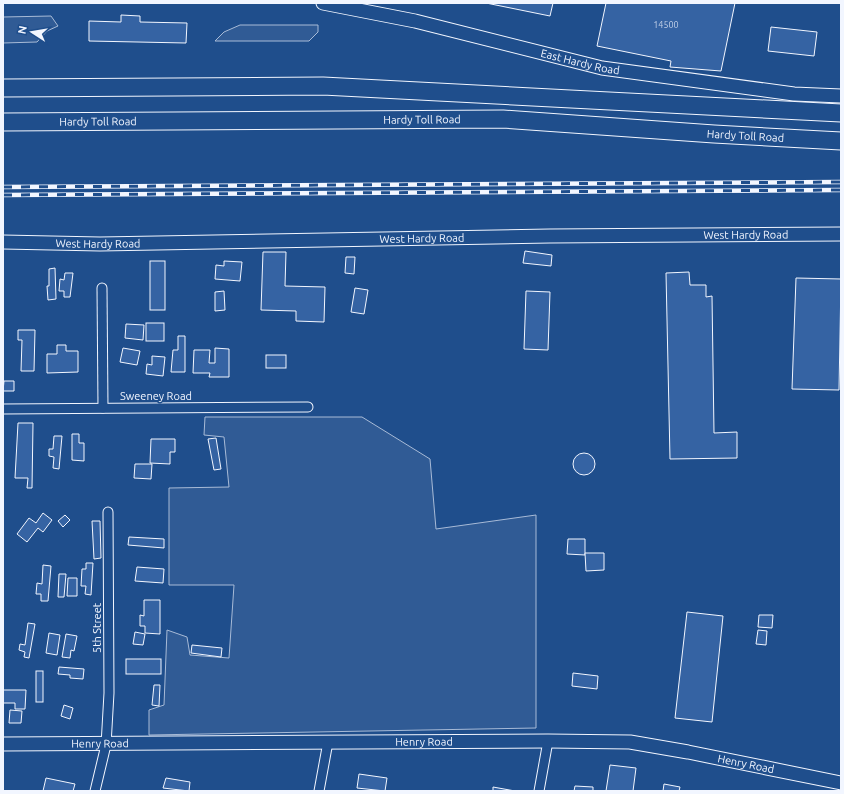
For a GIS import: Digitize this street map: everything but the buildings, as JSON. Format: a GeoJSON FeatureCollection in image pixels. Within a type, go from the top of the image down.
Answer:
{"type":"FeatureCollection","features":[{"type":"Feature","properties":{"kind":"highway"},"geometry":{"type":"LineString","coordinates":[[3,88],[323,86],[841,113]]}},
{"type":"Feature","properties":{"kind":"highway","name":"Hardy Toll Road"},"geometry":{"type":"LineString","coordinates":[[3,122],[503,119],[714,134],[841,141]]}},
{"type":"Feature","properties":{"kind":"main road","name":"East Hardy Road"},"geometry":{"type":"LineString","coordinates":[[323,3],[415,21],[602,68],[794,94],[841,96]]}},
{"type":"Feature","properties":{"kind":"main road","name":"West Hardy Road"},"geometry":{"type":"LineString","coordinates":[[3,242],[100,244],[550,236],[841,234]]}},
{"type":"Feature","properties":{"kind":"main road","name":"Henry Road"},"geometry":{"type":"LineString","coordinates":[[3,744],[106,745],[548,740],[630,742],[688,752],[841,783]]}},
{"type":"Feature","properties":{"kind":"street"},"geometry":{"type":"LineString","coordinates":[[102,288],[104,408]]}},
{"type":"Feature","properties":{"kind":"street","name":"Sweeney Road"},"geometry":{"type":"LineString","coordinates":[[3,409],[308,407]]}},
{"type":"Feature","properties":{"kind":"street","name":"5th Street"},"geometry":{"type":"LineString","coordinates":[[94,791],[106,745],[109,693],[108,512]]}},
{"type":"Feature","properties":{"kind":"street"},"geometry":{"type":"LineString","coordinates":[[539,791],[548,740]]}},
{"type":"Feature","properties":{"kind":"street"},"geometry":{"type":"LineString","coordinates":[[319,791],[328,742]]}},
{"type":"Feature","properties":{"kind":"shaded area"},"geometry":{"type":"Polygon","coordinates":[[[51,16],[58,26],[47,31],[37,42],[3,43],[3,17],[51,16]]]}},
{"type":"Feature","properties":{"kind":"shaded area"},"geometry":{"type":"Polygon","coordinates":[[[240,25],[318,25],[318,32],[309,41],[215,41],[224,32],[240,25]]]}},
{"type":"Feature","properties":{"kind":"shaded area"},"geometry":{"type":"Polygon","coordinates":[[[205,417],[362,417],[430,459],[436,529],[536,515],[536,728],[149,735],[149,710],[164,705],[167,630],[187,637],[190,655],[229,658],[234,585],[169,585],[169,488],[229,487],[224,437],[204,435],[205,417]]]}},
{"type":"Feature","properties":{"kind":"railway"},"geometry":{"type":"LineString","coordinates":[[3,187],[841,182]]}},
{"type":"Feature","properties":{"kind":"railway"},"geometry":{"type":"LineString","coordinates":[[3,195],[841,190]]}}]}
